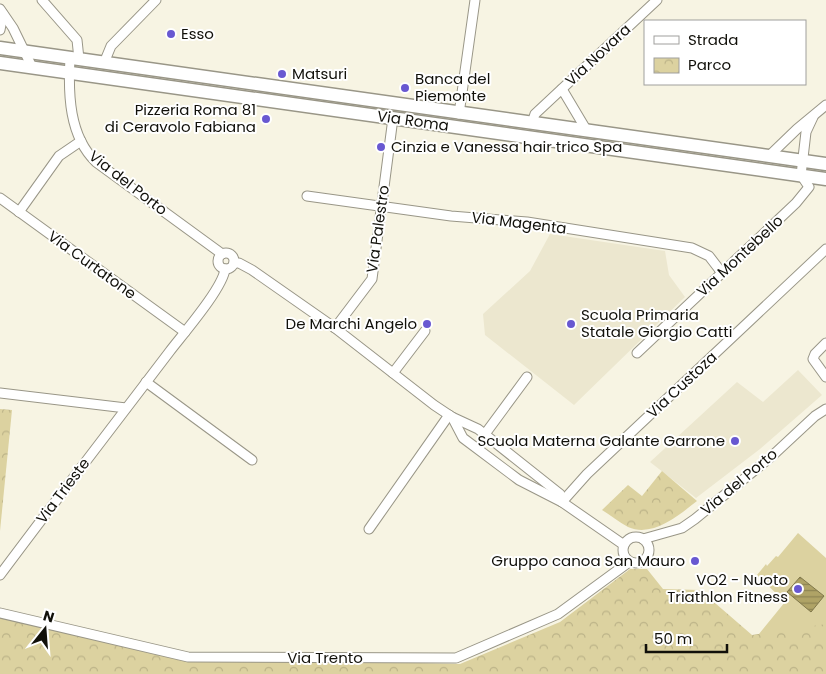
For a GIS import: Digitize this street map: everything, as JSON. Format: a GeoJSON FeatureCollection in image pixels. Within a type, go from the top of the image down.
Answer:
{"type":"FeatureCollection","features":[{"type":"Feature","properties":{"kind":"main road","name":"Via Roma"},"geometry":{"type":"LineString","coordinates":[[0,48],[459,114],[770,156],[803,155],[826,164]]}},
{"type":"Feature","properties":{"kind":"main road","name":"Via Roma"},"geometry":{"type":"LineString","coordinates":[[0,63],[826,179]]}},
{"type":"Feature","properties":{"kind":"street","name":"Via del Porto"},"geometry":{"type":"LineString","coordinates":[[42,0],[77,40],[74,59],[69,73],[70,102],[86,152],[96,162],[222,254]]}},
{"type":"Feature","properties":{"kind":"street"},"geometry":{"type":"LineString","coordinates":[[104,63],[111,46],[156,0]]}},
{"type":"Feature","properties":{"kind":"street"},"geometry":{"type":"LineString","coordinates":[[459,114],[475,0]]}},
{"type":"Feature","properties":{"kind":"street","name":"Via Novara"},"geometry":{"type":"LineString","coordinates":[[532,124],[535,114],[657,0]]}},
{"type":"Feature","properties":{"kind":"street"},"geometry":{"type":"LineString","coordinates":[[0,30],[2,11]]}},
{"type":"Feature","properties":{"kind":"street"},"geometry":{"type":"LineString","coordinates":[[2,11],[32,67]]}},
{"type":"Feature","properties":{"kind":"street","name":"Via Novara"},"geometry":{"type":"LineString","coordinates":[[562,89],[587,131]]}},
{"type":"Feature","properties":{"kind":"street"},"geometry":{"type":"LineString","coordinates":[[770,156],[797,128],[826,105]]}},
{"type":"Feature","properties":{"kind":"street"},"geometry":{"type":"LineString","coordinates":[[801,175],[806,132],[813,116]]}},
{"type":"Feature","properties":{"kind":"street","name":"Via Palestro"},"geometry":{"type":"LineString","coordinates":[[335,328],[372,279],[393,118]]}},
{"type":"Feature","properties":{"kind":"street"},"geometry":{"type":"LineString","coordinates":[[19,212],[60,156],[81,141]]}},
{"type":"Feature","properties":{"kind":"street","name":"Via Montebello"},"geometry":{"type":"LineString","coordinates":[[637,353],[796,203],[809,187],[801,175]]}},
{"type":"Feature","properties":{"kind":"street","name":"Via Magenta"},"geometry":{"type":"LineString","coordinates":[[307,196],[381,207],[527,222],[692,248],[709,256],[722,272]]}},
{"type":"Feature","properties":{"kind":"street","name":"Via Curtatone"},"geometry":{"type":"LineString","coordinates":[[0,198],[185,332]]}},
{"type":"Feature","properties":{"kind":"street","name":"Via Custoza"},"geometry":{"type":"LineString","coordinates":[[562,502],[587,474],[826,249]]}},
{"type":"Feature","properties":{"kind":"street"},"geometry":{"type":"LineString","coordinates":[[222,254],[231,254],[234,263],[232,268],[225,269],[218,262],[222,254]]}},
{"type":"Feature","properties":{"kind":"street"},"geometry":{"type":"LineString","coordinates":[[234,263],[239,263],[252,270],[335,328],[450,416],[481,431],[529,469],[539,480],[560,494],[562,502]]}},
{"type":"Feature","properties":{"kind":"street","name":"Via Trieste"},"geometry":{"type":"LineString","coordinates":[[0,575],[185,332],[224,277],[225,269]]}},
{"type":"Feature","properties":{"kind":"street"},"geometry":{"type":"LineString","coordinates":[[392,373],[425,331]]}},
{"type":"Feature","properties":{"kind":"street"},"geometry":{"type":"LineString","coordinates":[[826,343],[813,358],[826,377]]}},
{"type":"Feature","properties":{"kind":"street"},"geometry":{"type":"LineString","coordinates":[[481,431],[527,377]]}},
{"type":"Feature","properties":{"kind":"street"},"geometry":{"type":"LineString","coordinates":[[146,382],[252,460]]}},
{"type":"Feature","properties":{"kind":"street"},"geometry":{"type":"LineString","coordinates":[[0,393],[126,408]]}},
{"type":"Feature","properties":{"kind":"street","name":"Via del Porto"},"geometry":{"type":"LineString","coordinates":[[643,539],[682,528],[695,519],[772,456],[815,416],[826,410]]}},
{"type":"Feature","properties":{"kind":"street"},"geometry":{"type":"LineString","coordinates":[[450,416],[466,441],[518,480],[562,502],[624,545]]}},
{"type":"Feature","properties":{"kind":"street"},"geometry":{"type":"LineString","coordinates":[[369,529],[450,416]]}},
{"type":"Feature","properties":{"kind":"street"},"geometry":{"type":"LineString","coordinates":[[466,441],[466,433],[470,429],[481,431]]}},
{"type":"Feature","properties":{"kind":"street"},"geometry":{"type":"LineString","coordinates":[[518,480],[528,480],[531,475],[529,469]]}},
{"type":"Feature","properties":{"kind":"street"},"geometry":{"type":"LineString","coordinates":[[630,538],[643,539],[649,545],[648,557],[642,563],[629,562],[623,552],[624,545],[630,538]]}},
{"type":"Feature","properties":{"kind":"street","name":"Via Trento"},"geometry":{"type":"LineString","coordinates":[[0,613],[188,657],[456,658],[558,614],[629,562]]}},
{"type":"Feature","properties":{"kind":"shaded area","name":"Scuola Primaria Statale Giorgio Catti"},"geometry":{"type":"Polygon","coordinates":[[[550,234],[665,251],[669,275],[685,297],[574,405],[485,335],[483,314],[530,271],[550,234]]]}},
{"type":"Feature","properties":{"kind":"shaded area"},"geometry":{"type":"Polygon","coordinates":[[[798,370],[822,395],[760,449],[696,498],[650,462],[737,382],[763,402],[798,370]]]}},
{"type":"Feature","properties":{"kind":"shaded area"},"geometry":{"type":"Polygon","coordinates":[[[800,577],[824,596],[811,612],[787,592],[800,577]]]}},
{"type":"Feature","properties":{"kind":"green space"},"geometry":{"type":"Polygon","coordinates":[[[0,409],[12,410],[0,531],[0,409]]]}},
{"type":"Feature","properties":{"kind":"green space"},"geometry":{"type":"Polygon","coordinates":[[[662,471],[697,501],[674,518],[647,530],[637,530],[628,527],[602,510],[628,485],[642,496],[662,471]]]}},
{"type":"Feature","properties":{"kind":"green space","name":"VO2 - Nuoto Triathlon Fitness"},"geometry":{"type":"Polygon","coordinates":[[[798,533],[826,558],[826,629],[737,639],[759,634],[785,602],[757,575],[766,564],[767,566],[776,556],[778,557],[798,533]]]}},
{"type":"Feature","properties":{"kind":"green space"},"geometry":{"type":"Polygon","coordinates":[[[630,569],[647,569],[663,589],[700,590],[752,635],[826,624],[826,674],[0,674],[0,614],[188,657],[460,664],[560,622],[630,569]]]}},
{"type":"Feature","properties":{"kind":"place","name":"Esso"},"geometry":{"type":"Point","coordinates":[171,34]}},
{"type":"Feature","properties":{"kind":"place","name":"Matsuri"},"geometry":{"type":"Point","coordinates":[282,74]}},
{"type":"Feature","properties":{"kind":"place","name":"Banca del Piemonte"},"geometry":{"type":"Point","coordinates":[405,88]}},
{"type":"Feature","properties":{"kind":"place","name":"Pizzeria Roma 81 di Ceravolo Fabiana"},"geometry":{"type":"Point","coordinates":[266,119]}},
{"type":"Feature","properties":{"kind":"place","name":"Cinzia e Vanessa hair trico Spa"},"geometry":{"type":"Point","coordinates":[381,147]}},
{"type":"Feature","properties":{"kind":"place","name":"De Marchi Angelo"},"geometry":{"type":"Point","coordinates":[427,324]}},
{"type":"Feature","properties":{"kind":"place","name":"Scuola Primaria Statale Giorgio Catti"},"geometry":{"type":"Point","coordinates":[571,324]}},
{"type":"Feature","properties":{"kind":"place","name":"Scuola Materna Galante Garrone"},"geometry":{"type":"Point","coordinates":[735,441]}},
{"type":"Feature","properties":{"kind":"place","name":"Gruppo canoa San Mauro"},"geometry":{"type":"Point","coordinates":[695,561]}},
{"type":"Feature","properties":{"kind":"place","name":"VO2 - Nuoto Triathlon Fitness"},"geometry":{"type":"Point","coordinates":[798,589]}}]}
